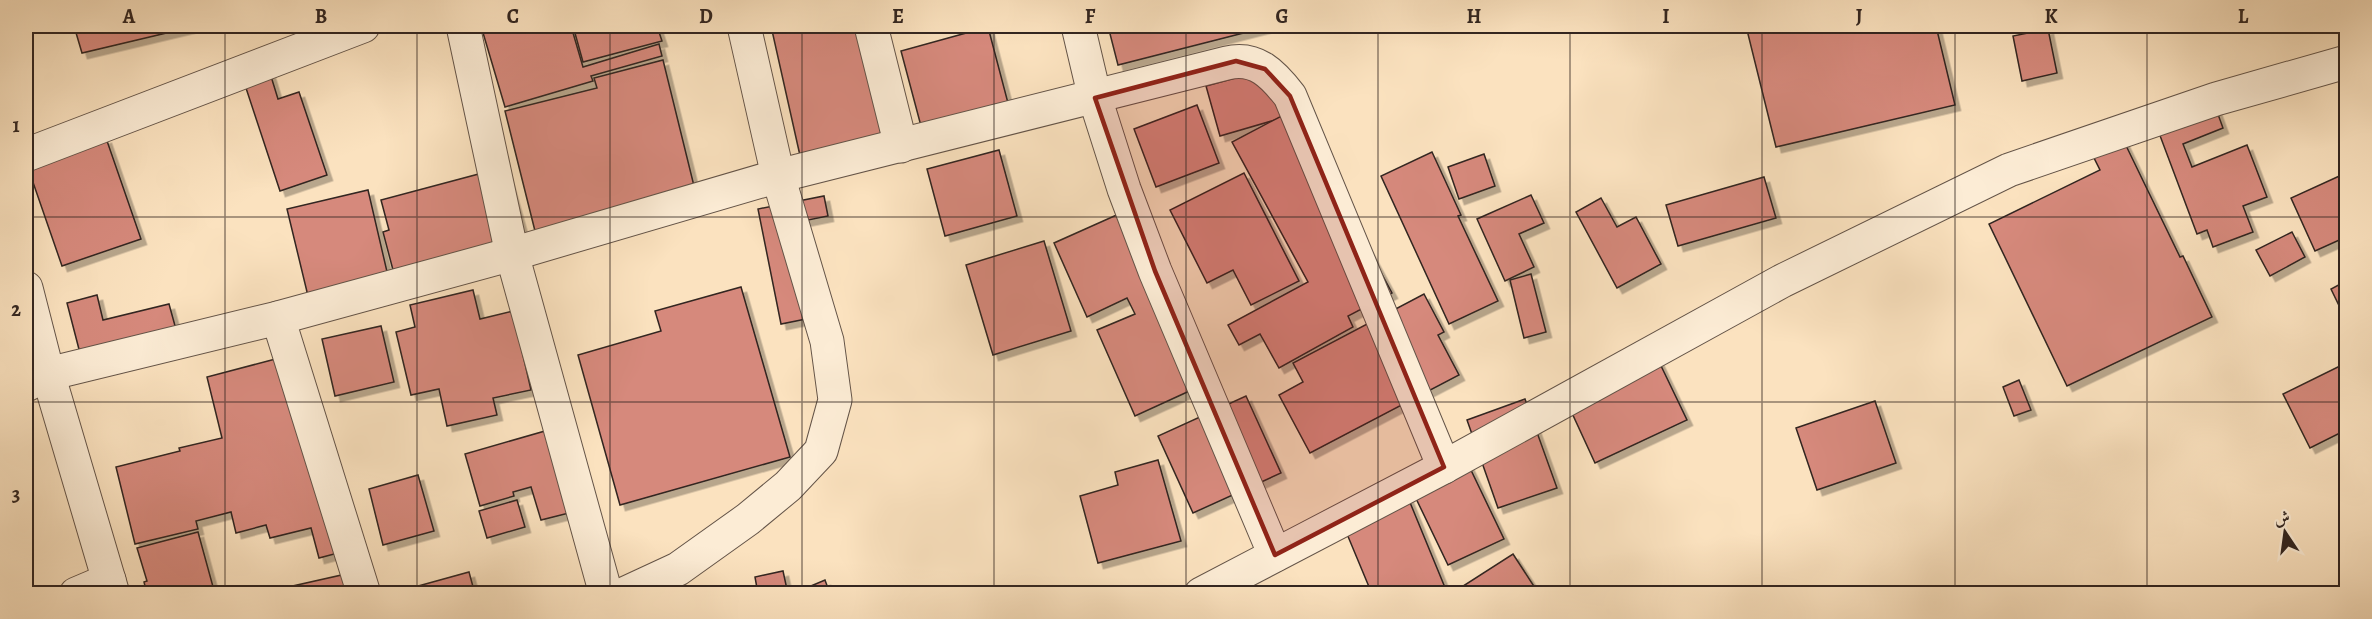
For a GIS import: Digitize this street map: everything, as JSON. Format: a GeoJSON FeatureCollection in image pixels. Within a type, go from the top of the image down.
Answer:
{"type":"FeatureCollection","features":[{"type":"Feature","properties":{"kind":"street"},"geometry":{"type":"LineString","coordinates":[[26,155],[363,26]]}},
{"type":"Feature","properties":{"kind":"street"},"geometry":{"type":"LineString","coordinates":[[463,26],[512,254],[606,594]]}},
{"type":"Feature","properties":{"kind":"street"},"geometry":{"type":"LineString","coordinates":[[624,594],[678,569],[788,486],[821,451],[835,400],[828,341],[778,176],[744,26]]}},
{"type":"Feature","properties":{"kind":"street"},"geometry":{"type":"LineString","coordinates":[[872,26],[901,146]]}},
{"type":"Feature","properties":{"kind":"street"},"geometry":{"type":"LineString","coordinates":[[1078,26],[1095,98],[1124,189],[1155,271],[1275,555]]}},
{"type":"Feature","properties":{"kind":"street"},"geometry":{"type":"LineString","coordinates":[[37,380],[278,318],[512,254],[778,176],[1236,61],[1255,64],[1272,75],[1290,96],[1444,467]]}},
{"type":"Feature","properties":{"kind":"street"},"geometry":{"type":"LineString","coordinates":[[1201,594],[1444,467],[1782,281],[2009,170],[2216,99],[2346,62]]}},
{"type":"Feature","properties":{"kind":"street"},"geometry":{"type":"LineString","coordinates":[[26,288],[37,380],[111,587],[76,594]]}},
{"type":"Feature","properties":{"kind":"street"},"geometry":{"type":"LineString","coordinates":[[278,318],[364,594]]}},
{"type":"Feature","properties":{"kind":"highlighted area"},"geometry":{"type":"Polygon","coordinates":[[[1236,61],[1265,69],[1290,96],[1444,467],[1275,555],[1155,271],[1095,98],[1236,61]]]}},
{"type":"Feature","properties":{"kind":"building"},"geometry":{"type":"Polygon","coordinates":[[[74,26],[196,26],[82,53],[74,26]]]}},
{"type":"Feature","properties":{"kind":"building"},"geometry":{"type":"Polygon","coordinates":[[[481,26],[571,26],[583,67],[659,44],[662,56],[591,76],[593,81],[505,107],[481,26]]]}},
{"type":"Feature","properties":{"kind":"building"},"geometry":{"type":"Polygon","coordinates":[[[573,26],[657,26],[662,41],[583,62],[573,26]]]}},
{"type":"Feature","properties":{"kind":"building"},"geometry":{"type":"Polygon","coordinates":[[[771,26],[857,26],[883,142],[801,160],[771,26]]]}},
{"type":"Feature","properties":{"kind":"building"},"geometry":{"type":"Polygon","coordinates":[[[1108,26],[1271,26],[1118,65],[1108,26]]]}},
{"type":"Feature","properties":{"kind":"building"},"geometry":{"type":"Polygon","coordinates":[[[1746,26],[1936,26],[1955,105],[1776,147],[1746,26]]]}},
{"type":"Feature","properties":{"kind":"building"},"geometry":{"type":"Polygon","coordinates":[[[988,27],[1008,103],[921,126],[901,51],[988,27]]]}},
{"type":"Feature","properties":{"kind":"building"},"geometry":{"type":"Polygon","coordinates":[[[2048,29],[2057,73],[2022,81],[2013,36],[2048,29]]]}},
{"type":"Feature","properties":{"kind":"building"},"geometry":{"type":"Polygon","coordinates":[[[663,60],[695,190],[535,231],[505,111],[597,88],[594,78],[663,60]]]}},
{"type":"Feature","properties":{"kind":"building"},"geometry":{"type":"Polygon","coordinates":[[[1268,69],[1282,118],[1220,136],[1206,86],[1268,69]]]}},
{"type":"Feature","properties":{"kind":"building"},"geometry":{"type":"Polygon","coordinates":[[[270,73],[278,99],[299,92],[327,175],[280,191],[244,82],[270,73]]]}},
{"type":"Feature","properties":{"kind":"building"},"geometry":{"type":"Polygon","coordinates":[[[2211,95],[2223,128],[2183,144],[2192,167],[2247,145],[2267,197],[2243,206],[2253,232],[2213,247],[2207,230],[2197,234],[2153,117],[2211,95]]]}},
{"type":"Feature","properties":{"kind":"building"},"geometry":{"type":"Polygon","coordinates":[[[1197,105],[1219,163],[1156,187],[1134,129],[1197,105]]]}},
{"type":"Feature","properties":{"kind":"building"},"geometry":{"type":"Polygon","coordinates":[[[1293,110],[1392,293],[1348,316],[1353,327],[1279,368],[1260,334],[1239,345],[1228,325],[1308,282],[1232,142],[1293,110]]]}},
{"type":"Feature","properties":{"kind":"building"},"geometry":{"type":"Polygon","coordinates":[[[2118,129],[2212,317],[2067,386],[1989,224],[2100,170],[2087,144],[2118,129]]]}},
{"type":"Feature","properties":{"kind":"building"},"geometry":{"type":"Polygon","coordinates":[[[106,138],[141,239],[62,266],[27,165],[106,138]]]}},
{"type":"Feature","properties":{"kind":"building"},"geometry":{"type":"Polygon","coordinates":[[[999,150],[1017,216],[945,236],[927,169],[999,150]]]}},
{"type":"Feature","properties":{"kind":"building"},"geometry":{"type":"Polygon","coordinates":[[[1432,152],[1461,215],[1458,216],[1498,301],[1449,324],[1381,176],[1432,152]]]}},
{"type":"Feature","properties":{"kind":"building"},"geometry":{"type":"Polygon","coordinates":[[[1484,154],[1495,186],[1459,199],[1448,167],[1484,154]]]}},
{"type":"Feature","properties":{"kind":"building"},"geometry":{"type":"Polygon","coordinates":[[[505,167],[524,235],[393,270],[383,232],[389,230],[381,200],[505,167]]]}},
{"type":"Feature","properties":{"kind":"building"},"geometry":{"type":"Polygon","coordinates":[[[1244,173],[1299,281],[1251,305],[1233,270],[1207,283],[1170,210],[1244,173]]]}},
{"type":"Feature","properties":{"kind":"building"},"geometry":{"type":"Polygon","coordinates":[[[2346,173],[2346,237],[2315,251],[2291,198],[2346,173]]]}},
{"type":"Feature","properties":{"kind":"building"},"geometry":{"type":"Polygon","coordinates":[[[1764,177],[1776,218],[1678,246],[1666,205],[1764,177]]]}},
{"type":"Feature","properties":{"kind":"building"},"geometry":{"type":"Polygon","coordinates":[[[368,190],[388,276],[308,296],[287,209],[368,190]]]}},
{"type":"Feature","properties":{"kind":"building"},"geometry":{"type":"Polygon","coordinates":[[[1531,195],[1544,223],[1519,234],[1534,267],[1505,281],[1477,219],[1531,195]]]}},
{"type":"Feature","properties":{"kind":"building"},"geometry":{"type":"Polygon","coordinates":[[[824,196],[828,216],[793,223],[821,316],[781,324],[758,209],[824,196]]]}},
{"type":"Feature","properties":{"kind":"building"},"geometry":{"type":"Polygon","coordinates":[[[1601,198],[1617,227],[1636,217],[1661,264],[1617,288],[1576,212],[1601,198]]]}},
{"type":"Feature","properties":{"kind":"building"},"geometry":{"type":"Polygon","coordinates":[[[1121,213],[1196,388],[1135,416],[1097,330],[1135,314],[1127,298],[1087,317],[1054,243],[1121,213]]]}},
{"type":"Feature","properties":{"kind":"building"},"geometry":{"type":"Polygon","coordinates":[[[2292,232],[2305,257],[2270,276],[2256,250],[2292,232]]]}},
{"type":"Feature","properties":{"kind":"building"},"geometry":{"type":"Polygon","coordinates":[[[1044,241],[1071,331],[993,355],[966,265],[1044,241]]]}},
{"type":"Feature","properties":{"kind":"building"},"geometry":{"type":"Polygon","coordinates":[[[1531,274],[1546,332],[1524,338],[1510,280],[1531,274]]]}},
{"type":"Feature","properties":{"kind":"building"},"geometry":{"type":"Polygon","coordinates":[[[2346,281],[2346,320],[2331,289],[2346,281]]]}},
{"type":"Feature","properties":{"kind":"building"},"geometry":{"type":"Polygon","coordinates":[[[741,287],[790,457],[620,505],[578,355],[661,331],[655,311],[741,287]]]}},
{"type":"Feature","properties":{"kind":"building"},"geometry":{"type":"Polygon","coordinates":[[[473,290],[480,319],[513,311],[531,390],[493,398],[497,415],[447,426],[439,389],[411,395],[396,332],[415,327],[410,305],[473,290]]]}},
{"type":"Feature","properties":{"kind":"building"},"geometry":{"type":"Polygon","coordinates":[[[1424,294],[1444,332],[1438,335],[1459,375],[1310,453],[1279,395],[1303,382],[1293,363],[1424,294]]]}},
{"type":"Feature","properties":{"kind":"building"},"geometry":{"type":"Polygon","coordinates":[[[97,295],[103,320],[169,304],[177,333],[81,357],[67,303],[97,295]]]}},
{"type":"Feature","properties":{"kind":"building"},"geometry":{"type":"Polygon","coordinates":[[[381,326],[394,382],[335,396],[322,339],[381,326]]]}},
{"type":"Feature","properties":{"kind":"building"},"geometry":{"type":"Polygon","coordinates":[[[1651,345],[1687,420],[1595,463],[1560,387],[1651,345]]]}},
{"type":"Feature","properties":{"kind":"building"},"geometry":{"type":"Polygon","coordinates":[[[287,356],[338,553],[319,558],[311,528],[270,538],[266,525],[236,533],[231,512],[196,521],[198,529],[135,544],[116,467],[222,438],[207,377],[287,356]]]}},
{"type":"Feature","properties":{"kind":"building"},"geometry":{"type":"Polygon","coordinates":[[[2346,363],[2346,430],[2310,448],[2283,394],[2346,363]]]}},
{"type":"Feature","properties":{"kind":"building"},"geometry":{"type":"Polygon","coordinates":[[[2019,380],[2031,410],[2014,416],[2003,387],[2019,380]]]}},
{"type":"Feature","properties":{"kind":"building"},"geometry":{"type":"Polygon","coordinates":[[[1246,396],[1281,473],[1193,513],[1158,436],[1246,396]]]}},
{"type":"Feature","properties":{"kind":"building"},"geometry":{"type":"Polygon","coordinates":[[[1525,399],[1557,488],[1498,508],[1467,420],[1525,399]]]}},
{"type":"Feature","properties":{"kind":"building"},"geometry":{"type":"Polygon","coordinates":[[[1875,401],[1896,463],[1817,490],[1796,428],[1875,401]]]}},
{"type":"Feature","properties":{"kind":"building"},"geometry":{"type":"Polygon","coordinates":[[[545,431],[569,513],[541,520],[531,487],[513,492],[514,496],[480,506],[465,454],[545,431]]]}},
{"type":"Feature","properties":{"kind":"building"},"geometry":{"type":"Polygon","coordinates":[[[1458,443],[1504,539],[1448,565],[1410,486],[1458,443]]]}},
{"type":"Feature","properties":{"kind":"building"},"geometry":{"type":"Polygon","coordinates":[[[1158,460],[1181,541],[1098,563],[1080,496],[1118,485],[1115,472],[1158,460]]]}},
{"type":"Feature","properties":{"kind":"building"},"geometry":{"type":"Polygon","coordinates":[[[418,475],[434,531],[383,545],[369,489],[418,475]]]}},
{"type":"Feature","properties":{"kind":"building"},"geometry":{"type":"Polygon","coordinates":[[[1402,483],[1446,590],[1439,594],[1372,594],[1337,510],[1402,483]]]}},
{"type":"Feature","properties":{"kind":"building"},"geometry":{"type":"Polygon","coordinates":[[[517,500],[525,527],[487,538],[479,511],[517,500]]]}},
{"type":"Feature","properties":{"kind":"building"},"geometry":{"type":"Polygon","coordinates":[[[198,532],[215,594],[147,594],[144,582],[147,581],[137,548],[198,532]]]}},
{"type":"Feature","properties":{"kind":"building"},"geometry":{"type":"Polygon","coordinates":[[[1513,554],[1539,594],[1463,594],[1460,588],[1513,554]]]}},
{"type":"Feature","properties":{"kind":"building"},"geometry":{"type":"Polygon","coordinates":[[[783,571],[788,594],[758,594],[755,577],[783,571]]]}},
{"type":"Feature","properties":{"kind":"building"},"geometry":{"type":"Polygon","coordinates":[[[355,572],[360,594],[257,594],[355,572]]]}},
{"type":"Feature","properties":{"kind":"building"},"geometry":{"type":"Polygon","coordinates":[[[469,572],[475,594],[401,594],[400,591],[469,572]]]}},
{"type":"Feature","properties":{"kind":"building"},"geometry":{"type":"Polygon","coordinates":[[[825,580],[830,594],[792,594],[825,580]]]}}]}
